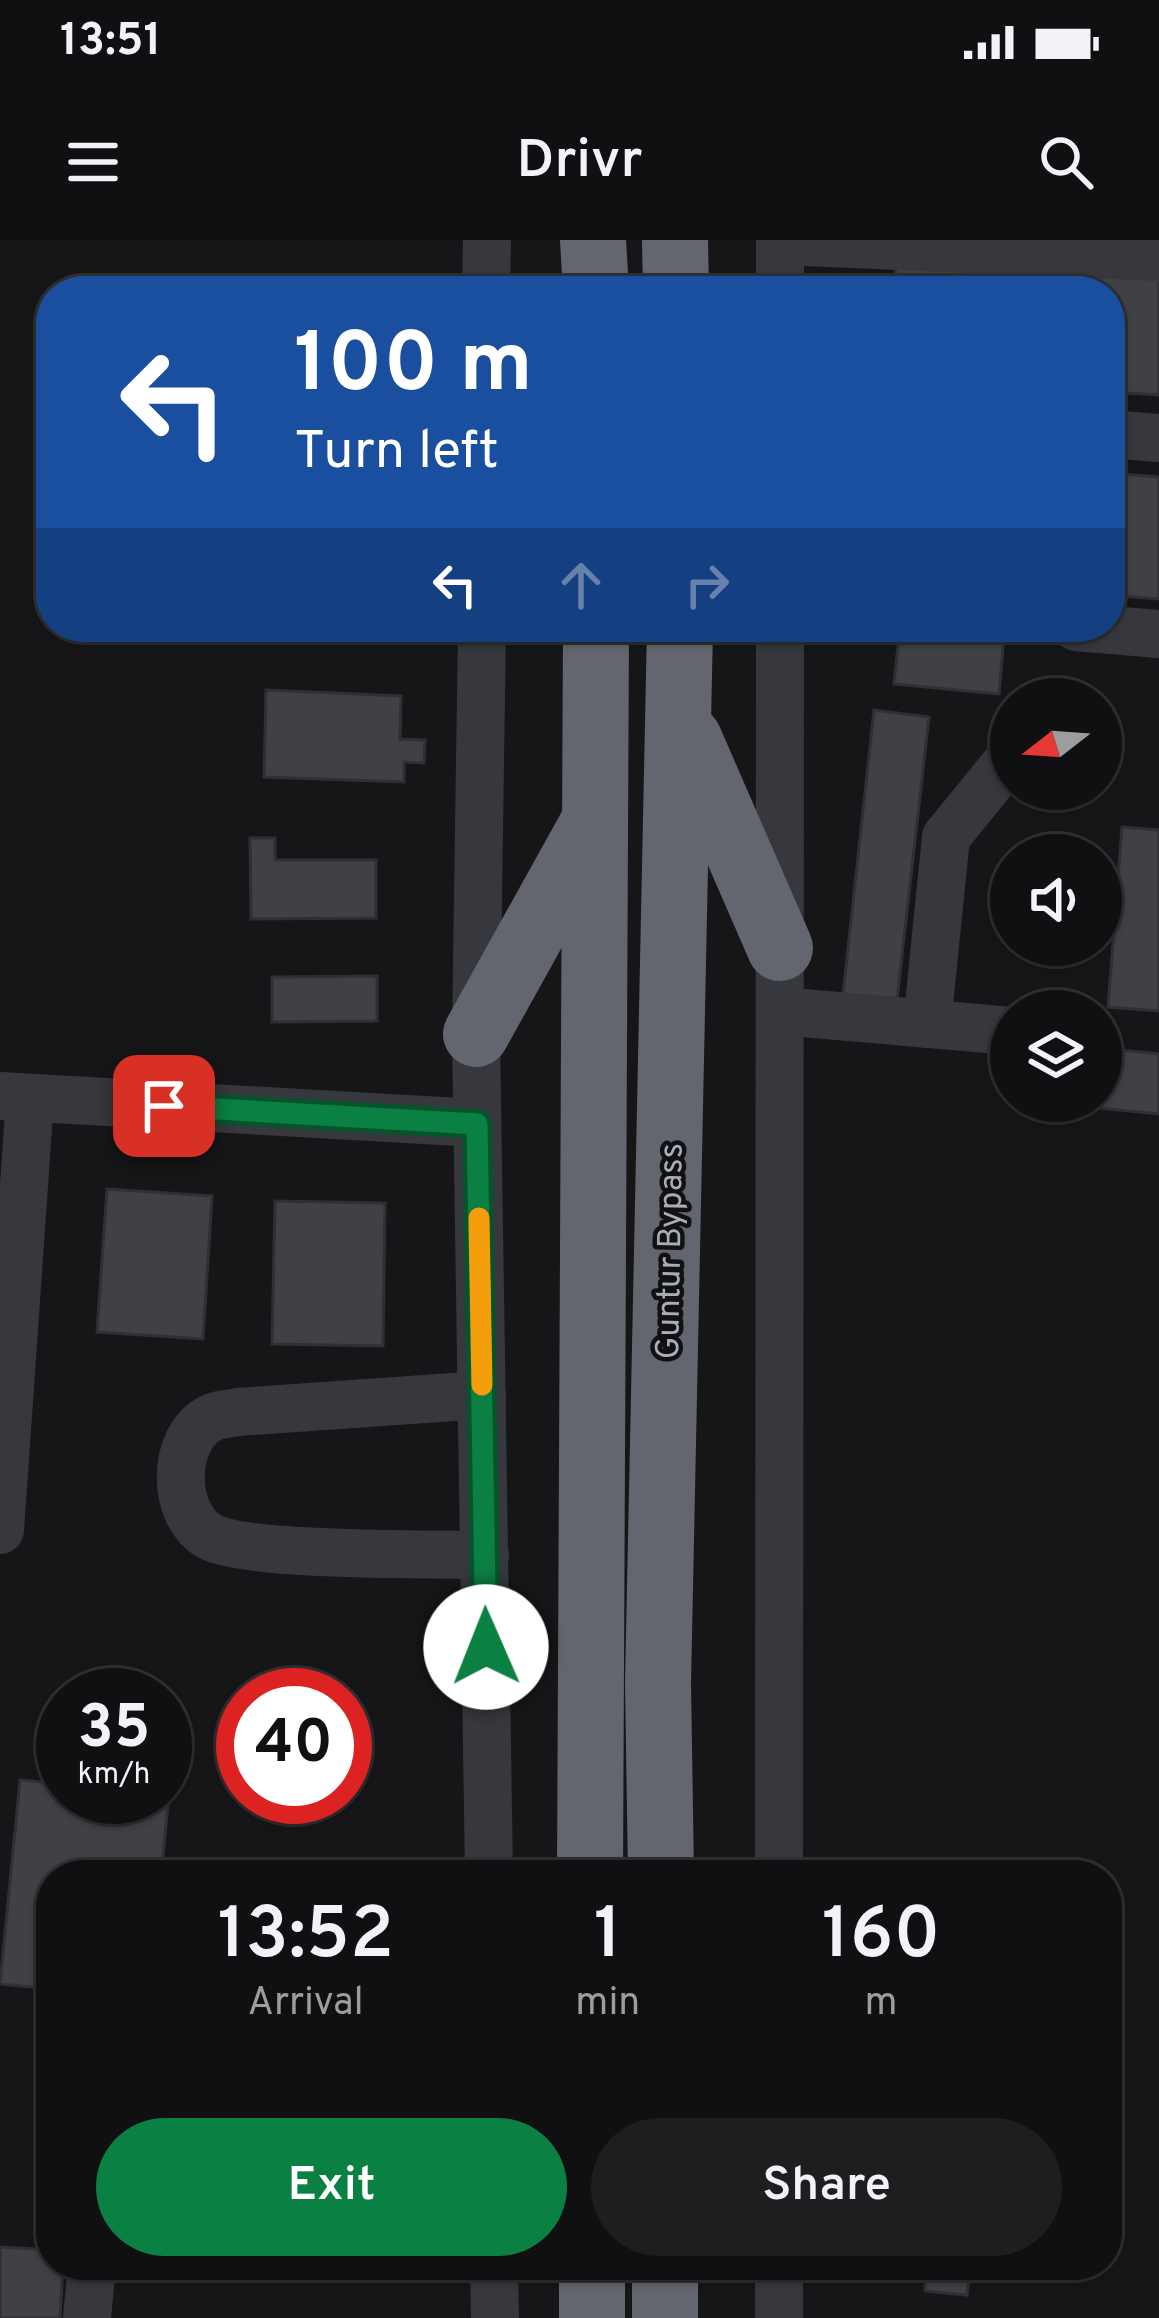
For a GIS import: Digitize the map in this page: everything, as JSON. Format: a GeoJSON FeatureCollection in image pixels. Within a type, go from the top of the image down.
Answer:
{"type":"FeatureCollection","features":[{"type":"Feature","properties":{"kind":"highway"},"geometry":{"type":"LineString","coordinates":[[592,240],[595,276]]}},
{"type":"Feature","properties":{"kind":"highway"},"geometry":{"type":"LineString","coordinates":[[674,240],[675,276]]}},
{"type":"Feature","properties":{"kind":"highway"},"geometry":{"type":"LineString","coordinates":[[590,1860],[596,642]]}},
{"type":"Feature","properties":{"kind":"highway","name":"Guntur Bypass"},"geometry":{"type":"LineString","coordinates":[[661,1860],[658,1683],[680,642]]}},
{"type":"Feature","properties":{"kind":"highway"},"geometry":{"type":"LineString","coordinates":[[681,719],[780,979]]}},
{"type":"Feature","properties":{"kind":"highway"},"geometry":{"type":"LineString","coordinates":[[476,1034],[594,822]]}},
{"type":"Feature","properties":{"kind":"highway"},"geometry":{"type":"LineString","coordinates":[[592,2280],[592,2318]]}},
{"type":"Feature","properties":{"kind":"highway"},"geometry":{"type":"LineString","coordinates":[[665,2280],[665,2318]]}},
{"type":"Feature","properties":{"kind":"street"},"geometry":{"type":"LineString","coordinates":[[486,276],[487,240]]}},
{"type":"Feature","properties":{"kind":"street"},"geometry":{"type":"LineString","coordinates":[[780,276],[780,240],[1159,257]]}},
{"type":"Feature","properties":{"kind":"street"},"geometry":{"type":"LineString","coordinates":[[1125,435],[1159,438]]}},
{"type":"Feature","properties":{"kind":"street"},"geometry":{"type":"LineString","coordinates":[[1125,631],[1159,634]]}},
{"type":"Feature","properties":{"kind":"street"},"geometry":{"type":"LineString","coordinates":[[482,642],[476,1034],[489,1860]]}},
{"type":"Feature","properties":{"kind":"street"},"geometry":{"type":"LineString","coordinates":[[779,1860],[780,642]]}},
{"type":"Feature","properties":{"kind":"street"},"geometry":{"type":"LineString","coordinates":[[927,1024],[946,837],[990,783]]}},
{"type":"Feature","properties":{"kind":"street"},"geometry":{"type":"LineString","coordinates":[[780,979],[927,1024],[990,1029]]}},
{"type":"Feature","properties":{"kind":"street"},"geometry":{"type":"LineString","coordinates":[[0,1531],[15,1097],[477,1124]]}},
{"type":"Feature","properties":{"kind":"street"},"geometry":{"type":"LineString","coordinates":[[482,1395],[238,1412],[211,1418],[189,1438],[180,1473],[187,1510],[208,1536],[246,1546],[485,1556]]}},
{"type":"Feature","properties":{"kind":"street"},"geometry":{"type":"LineString","coordinates":[[87,2318],[91,2280]]}},
{"type":"Feature","properties":{"kind":"street"},"geometry":{"type":"LineString","coordinates":[[494,2280],[495,2318]]}},
{"type":"Feature","properties":{"kind":"street"},"geometry":{"type":"LineString","coordinates":[[779,2280],[779,2318]]}},
{"type":"Feature","properties":{"kind":"building"},"geometry":{"type":"Polygon","coordinates":[[[896,262],[1007,269],[1007,276],[895,276],[896,262]]]}},
{"type":"Feature","properties":{"kind":"building"},"geometry":{"type":"Polygon","coordinates":[[[1028,266],[1159,274],[1159,395],[1125,393],[1125,276],[1028,276],[1028,266]]]}},
{"type":"Feature","properties":{"kind":"building"},"geometry":{"type":"Polygon","coordinates":[[[1125,474],[1159,477],[1159,599],[1125,596],[1125,474]]]}},
{"type":"Feature","properties":{"kind":"building"},"geometry":{"type":"Polygon","coordinates":[[[898,642],[1004,642],[1000,678],[990,678],[990,693],[894,684],[898,642]]]}},
{"type":"Feature","properties":{"kind":"building"},"geometry":{"type":"Polygon","coordinates":[[[266,690],[401,696],[400,739],[425,740],[424,763],[404,762],[404,782],[264,777],[266,690]]]}},
{"type":"Feature","properties":{"kind":"building"},"geometry":{"type":"Polygon","coordinates":[[[874,710],[929,717],[897,1000],[843,994],[874,710]]]}},
{"type":"Feature","properties":{"kind":"building"},"geometry":{"type":"Polygon","coordinates":[[[1122,827],[1159,830],[1159,1011],[1122,1008],[1122,990],[1109,990],[1111,966],[1122,966],[1122,827]]]}},
{"type":"Feature","properties":{"kind":"building"},"geometry":{"type":"Polygon","coordinates":[[[250,838],[275,838],[275,860],[376,860],[376,918],[251,919],[250,838]]]}},
{"type":"Feature","properties":{"kind":"building"},"geometry":{"type":"Polygon","coordinates":[[[377,976],[377,1021],[272,1022],[272,977],[377,976]]]}},
{"type":"Feature","properties":{"kind":"building"},"geometry":{"type":"Polygon","coordinates":[[[1122,1050],[1159,1054],[1159,1114],[1122,1110],[1122,1050]]]}},
{"type":"Feature","properties":{"kind":"building"},"geometry":{"type":"Polygon","coordinates":[[[107,1189],[212,1196],[203,1339],[97,1332],[107,1189]]]}},
{"type":"Feature","properties":{"kind":"building"},"geometry":{"type":"Polygon","coordinates":[[[275,1201],[385,1203],[383,1346],[272,1344],[275,1201]]]}},
{"type":"Feature","properties":{"kind":"building"},"geometry":{"type":"Polygon","coordinates":[[[20,1780],[36,1781],[36,1824],[166,1824],[163,1860],[36,1860],[36,1988],[0,1984],[20,1780]]]}},
{"type":"Feature","properties":{"kind":"building"},"geometry":{"type":"Polygon","coordinates":[[[0,2247],[36,2249],[36,2280],[62,2280],[60,2318],[0,2318],[0,2247]]]}},
{"type":"Feature","properties":{"kind":"building"},"geometry":{"type":"Polygon","coordinates":[[[926,2280],[968,2280],[967,2295],[925,2291],[926,2280]]]}},
{"type":"Feature","properties":{"kind":"slow traffic"},"geometry":{"type":"LineString","coordinates":[[479,1218],[482,1385]]}},
{"type":"Feature","properties":{"kind":"route"},"geometry":{"type":"LineString","coordinates":[[164,1106],[477,1124],[486,1647]]}}]}
